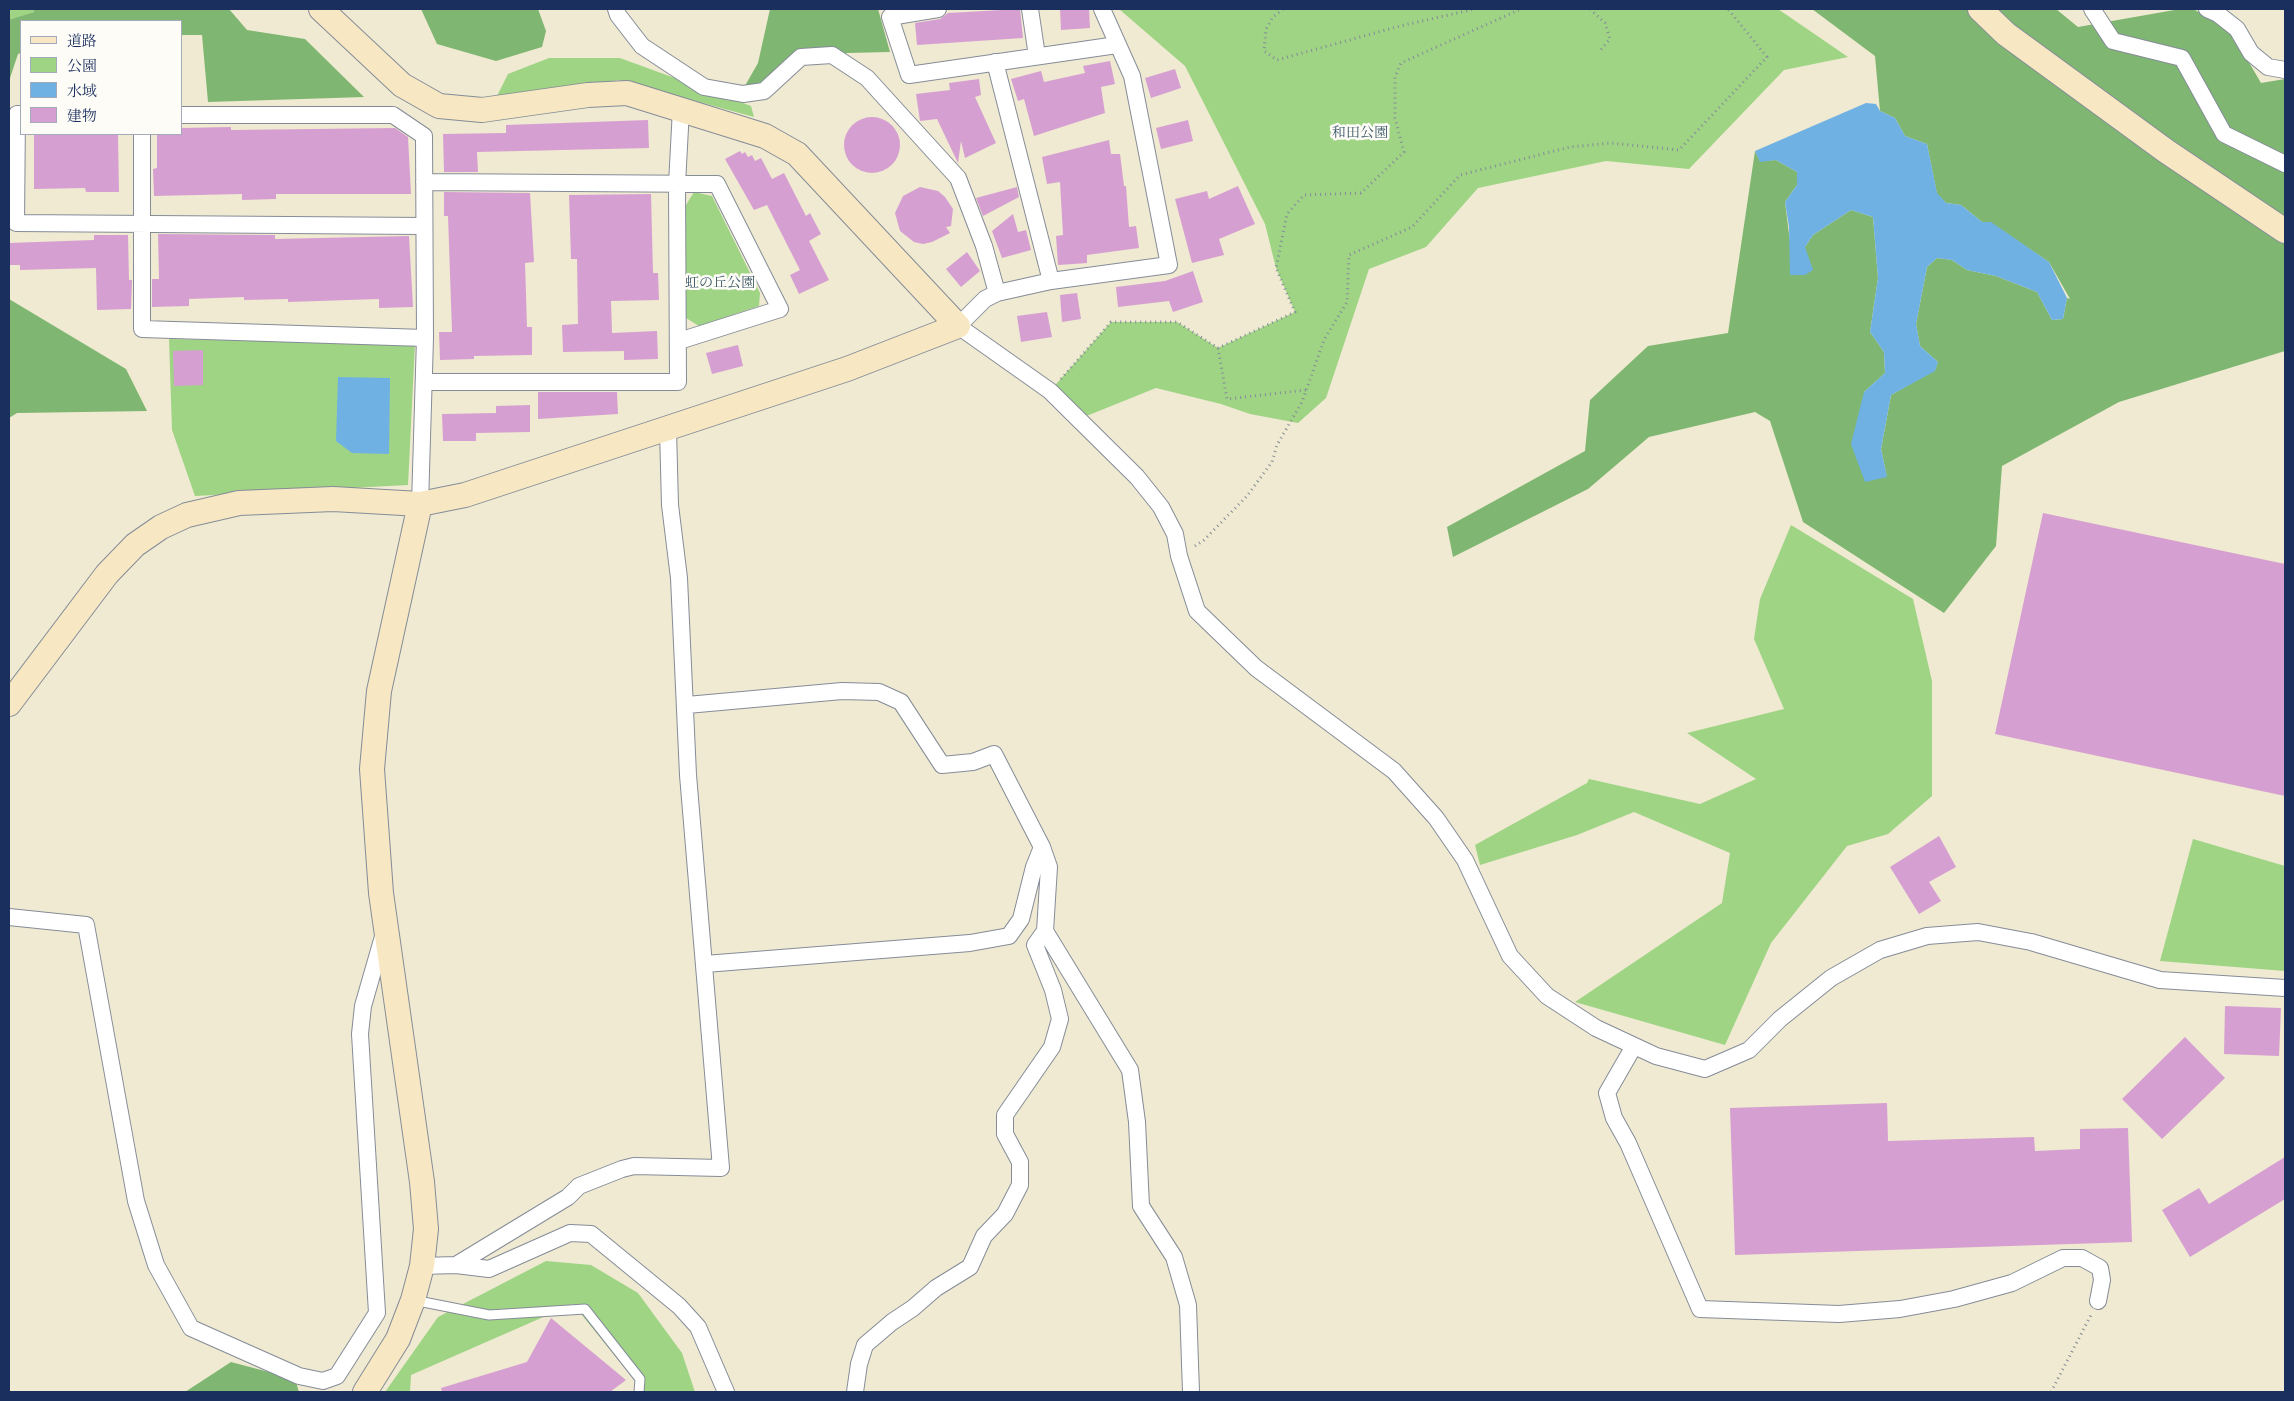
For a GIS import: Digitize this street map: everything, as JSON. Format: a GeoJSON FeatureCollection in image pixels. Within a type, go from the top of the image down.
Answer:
{"type":"FeatureCollection","features":[{"type":"Feature","properties":{"kind":"street"},"geometry":{"type":"LineString","coordinates":[[321,9],[402,85],[439,106],[482,110],[588,95],[628,93],[765,136],[797,154],[958,326],[1050,391],[1137,477],[1161,507],[1175,534],[1179,556],[1197,611],[1256,668],[1394,770],[1436,818],[1465,860],[1510,956],[1547,996],[1596,1028],[1656,1056],[1705,1069],[1749,1050],[1780,1019],[1831,978],[1880,950],[1927,936],[1978,932],[2031,942],[2160,980],[2285,988]]}},
{"type":"Feature","properties":{"kind":"street"},"geometry":{"type":"LineString","coordinates":[[616,9],[642,46],[704,87],[743,94],[764,91],[801,57],[832,55],[867,78],[958,178],[984,246],[997,293]]}},
{"type":"Feature","properties":{"kind":"street"},"geometry":{"type":"LineString","coordinates":[[938,9],[890,17],[909,75],[1117,45]]}},
{"type":"Feature","properties":{"kind":"street"},"geometry":{"type":"LineString","coordinates":[[1030,9],[1038,56]]}},
{"type":"Feature","properties":{"kind":"street"},"geometry":{"type":"LineString","coordinates":[[11,697],[107,574],[135,545],[161,527],[187,515],[239,504],[333,499],[420,504],[465,495],[668,430],[847,369],[958,326],[985,299],[997,293],[1051,281],[1168,265],[1132,76],[1102,9]]}},
{"type":"Feature","properties":{"kind":"street"},"geometry":{"type":"LineString","coordinates":[[1980,9],[2006,34],[2166,151],[2285,231]]}},
{"type":"Feature","properties":{"kind":"street"},"geometry":{"type":"LineString","coordinates":[[2092,9],[2114,41],[2182,58],[2224,134],[2285,164]]}},
{"type":"Feature","properties":{"kind":"street"},"geometry":{"type":"LineString","coordinates":[[2206,9],[2218,14],[2237,29],[2251,53],[2268,67],[2285,70]]}},
{"type":"Feature","properties":{"kind":"street"},"geometry":{"type":"LineString","coordinates":[[995,62],[1051,281]]}},
{"type":"Feature","properties":{"kind":"street"},"geometry":{"type":"LineString","coordinates":[[424,382],[678,382],[677,184],[681,109]]}},
{"type":"Feature","properties":{"kind":"street"},"geometry":{"type":"LineString","coordinates":[[20,114],[18,114],[16,224],[424,226]]}},
{"type":"Feature","properties":{"kind":"street"},"geometry":{"type":"LineString","coordinates":[[182,116],[392,115],[424,136],[426,338],[420,504],[379,691],[372,769],[376,845],[395,996],[422,1182],[426,1229],[422,1266],[413,1300],[398,1339],[365,1392]]}},
{"type":"Feature","properties":{"kind":"street"},"geometry":{"type":"LineString","coordinates":[[142,135],[142,329],[426,338]]}},
{"type":"Feature","properties":{"kind":"street"},"geometry":{"type":"LineString","coordinates":[[424,182],[717,184],[780,309],[679,341]]}},
{"type":"Feature","properties":{"kind":"street"},"geometry":{"type":"LineString","coordinates":[[456,1265],[568,1197],[579,1186],[622,1169],[634,1166],[721,1168],[688,775],[679,578],[670,505],[668,430]]}},
{"type":"Feature","properties":{"kind":"street"},"geometry":{"type":"LineString","coordinates":[[686,705],[842,691],[879,692],[901,702],[942,764],[973,762],[994,754],[1042,847],[1049,867],[1045,931],[1035,945],[1052,990],[1060,1019],[1052,1047],[1005,1116],[1005,1134],[1020,1162],[1020,1185],[1005,1214],[984,1236],[970,1267],[936,1288],[865,1345],[859,1364],[855,1392]]}},
{"type":"Feature","properties":{"kind":"street"},"geometry":{"type":"LineString","coordinates":[[705,964],[970,943],[1009,936],[1021,919],[1034,867],[1042,847]]}},
{"type":"Feature","properties":{"kind":"street"},"geometry":{"type":"LineString","coordinates":[[9,917],[86,925],[136,1201],[156,1265],[191,1328],[299,1376],[323,1381],[337,1376],[377,1313],[360,1034],[363,1006],[386,925]]}},
{"type":"Feature","properties":{"kind":"street"},"geometry":{"type":"LineString","coordinates":[[1045,931],[1130,1070],[1137,1122],[1141,1206],[1174,1257],[1188,1305],[1191,1392]]}},
{"type":"Feature","properties":{"kind":"street"},"geometry":{"type":"LineString","coordinates":[[1634,1046],[1607,1094],[1614,1118],[1628,1143],[1700,1309],[1839,1314],[1900,1309],[1954,1299],[2012,1283],[2064,1258],[2082,1258],[2100,1268],[2102,1280],[2098,1301]]}},
{"type":"Feature","properties":{"kind":"street"},"geometry":{"type":"LineString","coordinates":[[422,1266],[456,1265],[489,1269],[570,1233],[591,1234],[679,1306],[698,1327],[726,1392]]}},
{"type":"Feature","properties":{"kind":"lane"},"geometry":{"type":"LineString","coordinates":[[413,1300],[489,1315],[553,1313],[585,1309],[640,1378],[639,1392]]}},
{"type":"Feature","properties":{"kind":"path"},"geometry":{"type":"LineString","coordinates":[[1283,9],[1273,17],[1266,29],[1264,51],[1277,60],[1400,26],[1475,9]]}},
{"type":"Feature","properties":{"kind":"path"},"geometry":{"type":"LineString","coordinates":[[1218,348],[1295,312],[1276,268],[1287,214],[1304,194],[1361,193],[1404,152],[1395,118],[1395,77],[1401,63],[1521,9]]}},
{"type":"Feature","properties":{"kind":"path"},"geometry":{"type":"LineString","coordinates":[[1590,9],[1605,23],[1610,39],[1599,52]]}},
{"type":"Feature","properties":{"kind":"path"},"geometry":{"type":"LineString","coordinates":[[1179,556],[1204,540],[1247,496],[1272,462],[1277,445],[1302,402],[1324,340],[1347,302],[1349,256],[1412,228],[1460,175],[1570,146],[1611,143],[1679,150],[1767,57],[1728,9]]}},
{"type":"Feature","properties":{"kind":"path"},"geometry":{"type":"LineString","coordinates":[[1050,391],[1110,322],[1177,322],[1218,348],[1227,399],[1306,390]]}},
{"type":"Feature","properties":{"kind":"path"},"geometry":{"type":"LineString","coordinates":[[2051,1392],[2098,1301]]}},
{"type":"Feature","properties":{"kind":"green space"},"geometry":{"type":"Polygon","coordinates":[[[9,9],[34,9],[34,12],[9,21],[9,9]]]}},
{"type":"Feature","properties":{"kind":"green space"},"geometry":{"type":"Polygon","coordinates":[[[34,9],[229,9],[247,30],[305,39],[364,97],[208,102],[202,35],[182,35],[182,20],[20,20],[20,53],[18,54],[9,81],[9,20],[34,12],[34,9]]]}},
{"type":"Feature","properties":{"kind":"green space"},"geometry":{"type":"Polygon","coordinates":[[[421,9],[538,9],[546,31],[542,47],[496,61],[437,44],[421,9]]]}},
{"type":"Feature","properties":{"kind":"green space"},"geometry":{"type":"Polygon","coordinates":[[[770,9],[878,9],[890,52],[847,53],[793,67],[742,91],[758,63],[770,9]]]}},
{"type":"Feature","properties":{"kind":"green space","name":"和田公園"},"geometry":{"type":"Polygon","coordinates":[[[1119,9],[1778,9],[1848,57],[1784,70],[1689,169],[1606,161],[1478,188],[1426,247],[1369,269],[1326,398],[1298,423],[1250,414],[1221,404],[1156,388],[1079,419],[1050,391],[1111,322],[1177,322],[1218,348],[1295,312],[1276,268],[1265,224],[1185,66],[1119,9]]]}},
{"type":"Feature","properties":{"kind":"green space"},"geometry":{"type":"Polygon","coordinates":[[[1812,9],[2056,9],[2078,27],[2180,9],[2193,9],[2229,28],[2261,83],[2285,79],[2285,351],[2119,402],[2002,466],[1996,546],[1944,613],[1803,522],[1770,421],[1755,412],[1649,437],[1588,489],[1453,557],[1447,527],[1585,451],[1590,400],[1648,346],[1728,333],[1755,151],[1760,161],[1776,160],[1797,172],[1797,185],[1785,202],[1790,242],[1805,247],[1813,235],[1851,210],[1873,217],[1878,278],[1870,332],[1884,352],[1885,373],[1864,392],[1887,477],[1881,449],[1891,395],[1935,370],[1938,362],[1920,346],[1916,324],[1927,267],[1937,258],[1952,260],[1967,270],[1996,276],[2037,292],[2052,320],[2063,319],[2067,298],[2070,299],[2049,262],[1991,223],[1982,222],[1961,205],[1946,203],[1937,194],[1927,144],[1905,136],[1895,118],[1880,111],[1875,56],[1812,9]]]}},
{"type":"Feature","properties":{"kind":"green space"},"geometry":{"type":"Polygon","coordinates":[[[549,58],[620,58],[751,106],[754,117],[619,80],[496,98],[508,74],[549,58]]]}},
{"type":"Feature","properties":{"kind":"green space","name":"虹の丘公園"},"geometry":{"type":"Polygon","coordinates":[[[694,192],[712,196],[760,293],[759,306],[699,326],[686,318],[686,205],[694,192]]]}},
{"type":"Feature","properties":{"kind":"green space"},"geometry":{"type":"Polygon","coordinates":[[[9,299],[126,369],[147,411],[17,413],[9,418],[9,299]]]}},
{"type":"Feature","properties":{"kind":"green space"},"geometry":{"type":"Polygon","coordinates":[[[169,339],[415,344],[408,485],[195,496],[172,430],[169,339]]]}},
{"type":"Feature","properties":{"kind":"green space"},"geometry":{"type":"Polygon","coordinates":[[[1791,525],[1913,599],[1932,681],[1932,796],[1888,834],[1847,846],[1771,943],[1725,1045],[1575,1002],[1722,903],[1730,853],[1634,812],[1577,835],[1480,865],[1475,845],[1587,783],[1589,779],[1700,804],[1756,779],[1687,733],[1784,709],[1754,639],[1760,599],[1791,525]]]}},
{"type":"Feature","properties":{"kind":"green space"},"geometry":{"type":"Polygon","coordinates":[[[2193,839],[2285,866],[2285,971],[2160,961],[2193,839]]]}},
{"type":"Feature","properties":{"kind":"green space"},"geometry":{"type":"Polygon","coordinates":[[[546,1261],[591,1265],[638,1293],[682,1353],[695,1392],[642,1392],[641,1388],[573,1304],[411,1375],[410,1392],[385,1392],[438,1317],[546,1261]]]}},
{"type":"Feature","properties":{"kind":"green space"},"geometry":{"type":"Polygon","coordinates":[[[231,1362],[295,1379],[299,1392],[185,1392],[231,1362]]]}},
{"type":"Feature","properties":{"kind":"water"},"geometry":{"type":"Polygon","coordinates":[[[1866,103],[1876,104],[1880,111],[1895,118],[1905,136],[1927,144],[1937,193],[1946,203],[1961,205],[1982,222],[1991,222],[2049,262],[2067,298],[2063,319],[2052,320],[2037,292],[1996,276],[1967,270],[1952,260],[1937,258],[1927,267],[1916,324],[1920,346],[1938,362],[1935,371],[1891,395],[1881,449],[1887,477],[1865,482],[1851,444],[1864,392],[1885,373],[1884,352],[1870,332],[1878,278],[1873,217],[1851,210],[1813,235],[1805,247],[1813,270],[1805,275],[1790,275],[1789,227],[1785,202],[1797,185],[1797,172],[1776,160],[1760,162],[1755,151],[1866,103]]]}},
{"type":"Feature","properties":{"kind":"water"},"geometry":{"type":"Polygon","coordinates":[[[338,377],[390,378],[389,454],[352,453],[336,441],[338,377]]]}},
{"type":"Feature","properties":{"kind":"building"},"geometry":{"type":"Polygon","coordinates":[[[1020,9],[1023,38],[917,45],[915,23],[940,19],[948,13],[1020,9]]]}},
{"type":"Feature","properties":{"kind":"building"},"geometry":{"type":"Polygon","coordinates":[[[1060,9],[1089,9],[1090,28],[1061,30],[1060,9]]]}},
{"type":"Feature","properties":{"kind":"building"},"geometry":{"type":"Polygon","coordinates":[[[1110,61],[1115,84],[1101,87],[1105,113],[1034,136],[1024,99],[1018,101],[1011,79],[1041,71],[1044,82],[1085,73],[1083,66],[1110,61]]]}},
{"type":"Feature","properties":{"kind":"building"},"geometry":{"type":"Polygon","coordinates":[[[1175,69],[1181,88],[1151,98],[1145,78],[1175,69]]]}},
{"type":"Feature","properties":{"kind":"building"},"geometry":{"type":"Polygon","coordinates":[[[979,79],[981,95],[975,97],[996,143],[965,158],[961,141],[958,163],[937,119],[920,121],[916,94],[950,90],[949,83],[979,79]]]}},
{"type":"Feature","properties":{"kind":"building"},"geometry":{"type":"Polygon","coordinates":[[[866,117],[878,117],[888,121],[896,129],[900,145],[896,161],[888,169],[878,173],[866,173],[856,169],[848,161],[844,151],[844,139],[848,129],[856,121],[866,117]]]}},
{"type":"Feature","properties":{"kind":"building"},"geometry":{"type":"Polygon","coordinates":[[[648,120],[649,148],[477,152],[478,172],[444,172],[443,134],[506,133],[506,125],[648,120]]]}},
{"type":"Feature","properties":{"kind":"building"},"geometry":{"type":"Polygon","coordinates":[[[1188,120],[1193,141],[1161,149],[1156,128],[1188,120]]]}},
{"type":"Feature","properties":{"kind":"building"},"geometry":{"type":"Polygon","coordinates":[[[231,127],[231,130],[395,128],[408,137],[411,194],[276,194],[276,199],[242,200],[242,194],[154,196],[153,169],[157,168],[157,135],[182,135],[182,128],[231,127]]]}},
{"type":"Feature","properties":{"kind":"building"},"geometry":{"type":"Polygon","coordinates":[[[34,135],[118,135],[119,192],[86,192],[85,188],[34,189],[34,135]]]}},
{"type":"Feature","properties":{"kind":"building"},"geometry":{"type":"Polygon","coordinates":[[[1109,140],[1111,154],[1120,154],[1124,186],[1126,186],[1129,227],[1136,226],[1139,248],[1087,255],[1087,263],[1058,265],[1056,236],[1063,235],[1060,182],[1047,184],[1042,157],[1109,140]]]}},
{"type":"Feature","properties":{"kind":"building"},"geometry":{"type":"Polygon","coordinates":[[[740,151],[742,154],[745,152],[748,157],[752,155],[755,161],[761,158],[772,179],[784,173],[806,216],[810,213],[821,234],[809,241],[829,280],[799,294],[790,275],[800,270],[767,205],[754,210],[725,159],[740,151]]]}},
{"type":"Feature","properties":{"kind":"building"},"geometry":{"type":"Polygon","coordinates":[[[1238,186],[1255,224],[1219,239],[1224,255],[1192,263],[1175,199],[1207,191],[1209,199],[1238,186]]]}},
{"type":"Feature","properties":{"kind":"building"},"geometry":{"type":"Polygon","coordinates":[[[920,187],[938,191],[945,197],[953,209],[951,226],[946,227],[950,233],[932,242],[923,244],[914,242],[900,231],[895,213],[903,196],[920,187]]]}},
{"type":"Feature","properties":{"kind":"building"},"geometry":{"type":"Polygon","coordinates":[[[1017,187],[1019,197],[983,216],[976,198],[1017,187]]]}},
{"type":"Feature","properties":{"kind":"building"},"geometry":{"type":"Polygon","coordinates":[[[444,192],[530,193],[534,262],[525,263],[527,327],[532,327],[532,355],[474,356],[474,359],[440,360],[439,332],[452,332],[448,216],[444,216],[444,192]]]}},
{"type":"Feature","properties":{"kind":"building"},"geometry":{"type":"Polygon","coordinates":[[[651,194],[653,273],[658,273],[659,300],[611,301],[612,333],[657,331],[658,359],[624,360],[624,351],[563,352],[562,325],[578,324],[577,259],[571,259],[569,195],[651,194]]]}},
{"type":"Feature","properties":{"kind":"building"},"geometry":{"type":"Polygon","coordinates":[[[1013,214],[1018,232],[1026,230],[1031,250],[1002,258],[992,231],[1013,214]]]}},
{"type":"Feature","properties":{"kind":"building"},"geometry":{"type":"Polygon","coordinates":[[[158,234],[275,235],[275,239],[409,236],[413,307],[379,308],[379,299],[288,302],[288,299],[244,300],[244,297],[189,299],[189,306],[152,307],[152,279],[159,279],[158,234]]]}},
{"type":"Feature","properties":{"kind":"building"},"geometry":{"type":"Polygon","coordinates":[[[94,235],[128,235],[129,280],[132,280],[131,309],[97,310],[96,268],[20,270],[20,265],[9,265],[9,243],[94,240],[94,235]]]}},
{"type":"Feature","properties":{"kind":"building"},"geometry":{"type":"Polygon","coordinates":[[[967,252],[980,271],[961,287],[946,269],[967,252]]]}},
{"type":"Feature","properties":{"kind":"building"},"geometry":{"type":"Polygon","coordinates":[[[1193,271],[1203,302],[1173,312],[1169,301],[1118,307],[1116,287],[1165,281],[1193,271]]]}},
{"type":"Feature","properties":{"kind":"building"},"geometry":{"type":"Polygon","coordinates":[[[1077,293],[1081,319],[1062,322],[1060,295],[1077,293]]]}},
{"type":"Feature","properties":{"kind":"building"},"geometry":{"type":"Polygon","coordinates":[[[1047,312],[1052,337],[1021,342],[1017,316],[1047,312]]]}},
{"type":"Feature","properties":{"kind":"building"},"geometry":{"type":"Polygon","coordinates":[[[738,345],[743,366],[712,374],[706,353],[738,345]]]}},
{"type":"Feature","properties":{"kind":"building"},"geometry":{"type":"Polygon","coordinates":[[[203,350],[203,385],[174,386],[173,351],[203,350]]]}},
{"type":"Feature","properties":{"kind":"building"},"geometry":{"type":"Polygon","coordinates":[[[538,392],[617,392],[618,414],[538,419],[538,392]]]}},
{"type":"Feature","properties":{"kind":"building"},"geometry":{"type":"Polygon","coordinates":[[[530,405],[530,432],[476,433],[476,441],[443,441],[442,414],[496,413],[496,406],[530,405]]]}},
{"type":"Feature","properties":{"kind":"building"},"geometry":{"type":"Polygon","coordinates":[[[2043,513],[2285,564],[2285,796],[1995,734],[2043,513]]]}},
{"type":"Feature","properties":{"kind":"building"},"geometry":{"type":"Polygon","coordinates":[[[1939,836],[1956,867],[1929,882],[1941,901],[1919,914],[1890,867],[1939,836]]]}},
{"type":"Feature","properties":{"kind":"building"},"geometry":{"type":"Polygon","coordinates":[[[2225,1006],[2281,1008],[2279,1056],[2224,1054],[2225,1006]]]}},
{"type":"Feature","properties":{"kind":"building"},"geometry":{"type":"Polygon","coordinates":[[[2185,1037],[2225,1078],[2162,1139],[2122,1099],[2185,1037]]]}},
{"type":"Feature","properties":{"kind":"building"},"geometry":{"type":"Polygon","coordinates":[[[1887,1103],[1888,1141],[2034,1137],[2035,1151],[2080,1149],[2080,1129],[2128,1128],[2132,1242],[1735,1255],[1730,1108],[1887,1103]]]}},
{"type":"Feature","properties":{"kind":"building"},"geometry":{"type":"Polygon","coordinates":[[[2285,1157],[2285,1199],[2190,1257],[2162,1210],[2199,1188],[2209,1204],[2285,1157]]]}},
{"type":"Feature","properties":{"kind":"building"},"geometry":{"type":"Polygon","coordinates":[[[551,1318],[626,1380],[610,1392],[442,1392],[441,1388],[527,1362],[551,1318]]]}}]}
